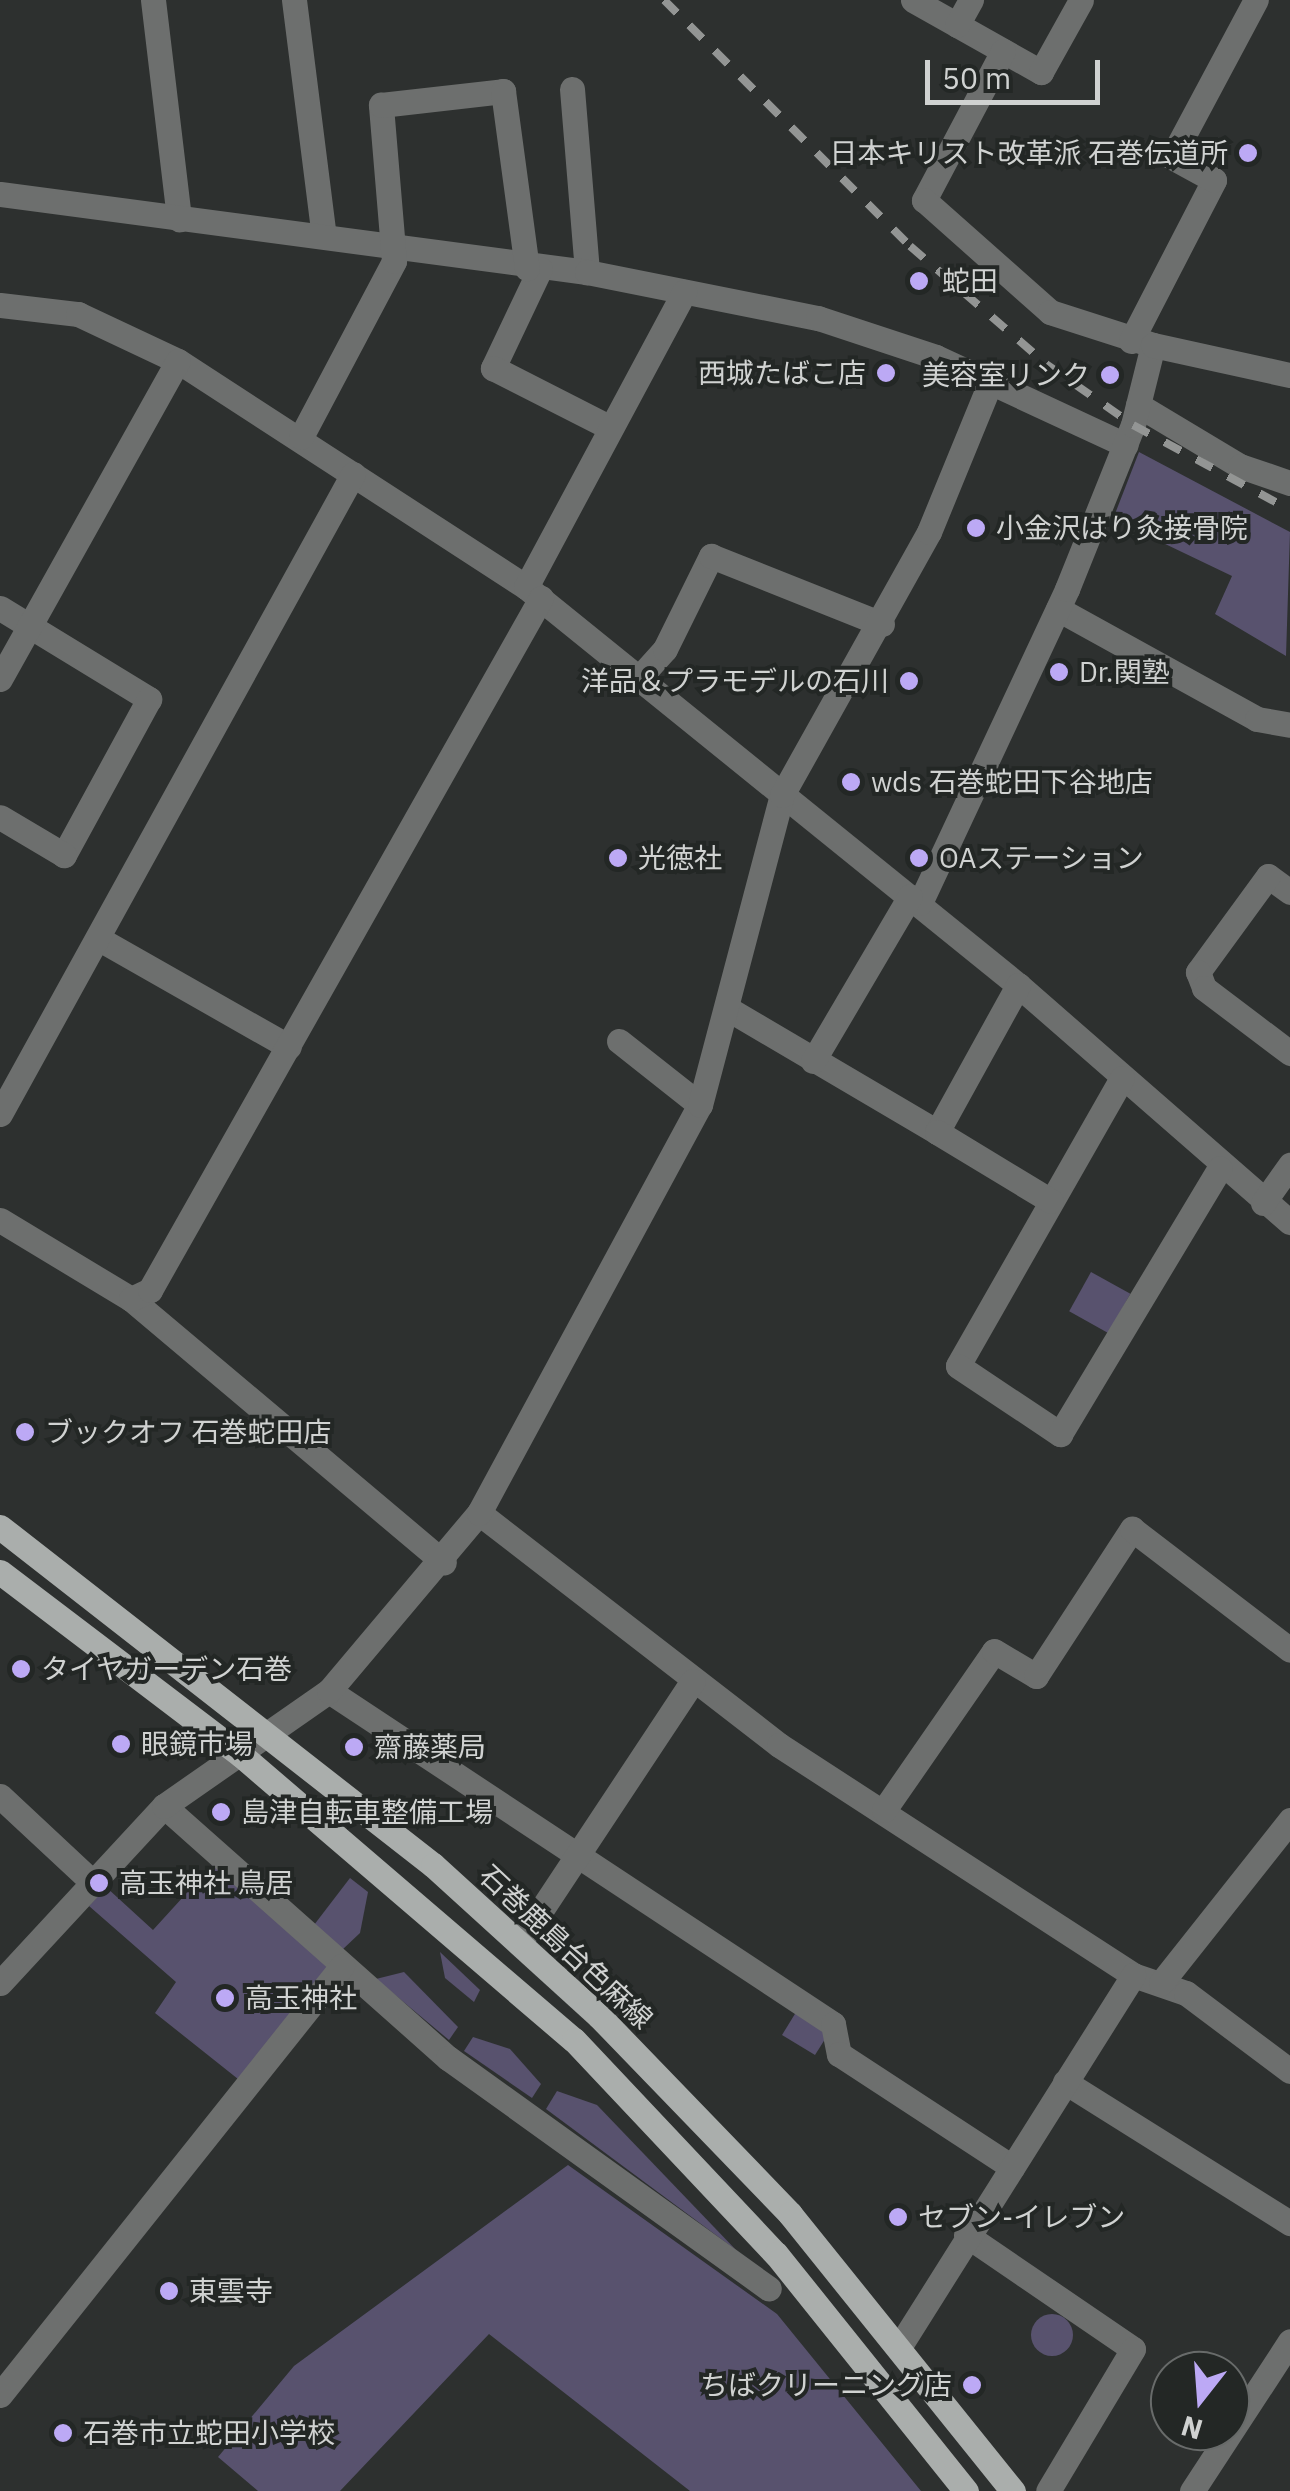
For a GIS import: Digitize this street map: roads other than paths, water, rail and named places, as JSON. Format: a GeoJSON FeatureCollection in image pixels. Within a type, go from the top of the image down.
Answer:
{"type":"FeatureCollection","features":[{"type":"Feature","properties":{"kind":"main road","name":"石巻鹿島台色麻線"},"geometry":{"type":"LineString","coordinates":[[0,1527],[269,1734],[520,1942],[729,2148],[901,2344],[1013,2491]]}},
{"type":"Feature","properties":{"kind":"main road"},"geometry":{"type":"LineString","coordinates":[[0,1572],[241,1755],[574,2040],[776,2254],[966,2491]]}},
{"type":"Feature","properties":{"kind":"street"},"geometry":{"type":"LineString","coordinates":[[153,0],[180,218]]}},
{"type":"Feature","properties":{"kind":"street"},"geometry":{"type":"LineString","coordinates":[[294,0],[324,236]]}},
{"type":"Feature","properties":{"kind":"street"},"geometry":{"type":"LineString","coordinates":[[913,0],[1042,72],[1081,0]]}},
{"type":"Feature","properties":{"kind":"street"},"geometry":{"type":"LineString","coordinates":[[957,25],[971,0]]}},
{"type":"Feature","properties":{"kind":"street"},"geometry":{"type":"LineString","coordinates":[[814,1061],[915,899],[1058,609],[1126,445],[1138,405],[1142,343],[1214,180],[1172,157],[1256,0]]}},
{"type":"Feature","properties":{"kind":"street"},"geometry":{"type":"LineString","coordinates":[[1003,50],[924,200],[1050,312],[1142,343],[1290,375]]}},
{"type":"Feature","properties":{"kind":"street"},"geometry":{"type":"LineString","coordinates":[[572,89],[587,272]]}},
{"type":"Feature","properties":{"kind":"street"},"geometry":{"type":"LineString","coordinates":[[301,437],[398,246],[381,105],[503,91],[534,268],[493,368],[612,428]]}},
{"type":"Feature","properties":{"kind":"street"},"geometry":{"type":"LineString","coordinates":[[0,194],[398,246],[534,268],[587,272],[684,292],[889,338],[1126,445]]}},
{"type":"Feature","properties":{"kind":"street"},"geometry":{"type":"LineString","coordinates":[[131,1299],[150,1290],[290,1046],[533,592],[612,428],[684,292]]}},
{"type":"Feature","properties":{"kind":"street"},"geometry":{"type":"LineString","coordinates":[[0,305],[78,314],[178,361],[301,437],[533,592],[915,899],[1018,985],[1220,1168],[1290,1222]]}},
{"type":"Feature","properties":{"kind":"street"},"geometry":{"type":"LineString","coordinates":[[0,679],[178,361]]}},
{"type":"Feature","properties":{"kind":"street"},"geometry":{"type":"LineString","coordinates":[[0,1983],[90,1880],[164,1806],[329,1691],[444,1563],[479,1512],[700,1105],[730,1010],[782,794],[882,624],[990,383]]}},
{"type":"Feature","properties":{"kind":"street"},"geometry":{"type":"LineString","coordinates":[[1138,405],[1240,466],[1290,483]]}},
{"type":"Feature","properties":{"kind":"street"},"geometry":{"type":"LineString","coordinates":[[0,1114],[100,940],[354,474]]}},
{"type":"Feature","properties":{"kind":"street"},"geometry":{"type":"LineString","coordinates":[[638,679],[665,649],[711,556],[882,624]]}},
{"type":"Feature","properties":{"kind":"street"},"geometry":{"type":"LineString","coordinates":[[0,608],[149,699],[64,855],[0,818]]}},
{"type":"Feature","properties":{"kind":"street"},"geometry":{"type":"LineString","coordinates":[[1058,609],[1256,719],[1290,726]]}},
{"type":"Feature","properties":{"kind":"street"},"geometry":{"type":"LineString","coordinates":[[1290,892],[1268,876],[1198,972],[1204,988],[1290,1053]]}},
{"type":"Feature","properties":{"kind":"street"},"geometry":{"type":"LineString","coordinates":[[100,940],[290,1046]]}},
{"type":"Feature","properties":{"kind":"street"},"geometry":{"type":"LineString","coordinates":[[937,1132],[1018,985]]}},
{"type":"Feature","properties":{"kind":"street"},"geometry":{"type":"LineString","coordinates":[[730,1010],[1051,1201]]}},
{"type":"Feature","properties":{"kind":"street"},"geometry":{"type":"LineString","coordinates":[[619,1041],[700,1105]]}},
{"type":"Feature","properties":{"kind":"street"},"geometry":{"type":"LineString","coordinates":[[1122,1078],[958,1366],[1060,1434],[1220,1168]]}},
{"type":"Feature","properties":{"kind":"street"},"geometry":{"type":"LineString","coordinates":[[1263,1204],[1290,1165]]}},
{"type":"Feature","properties":{"kind":"street"},"geometry":{"type":"LineString","coordinates":[[0,1220],[131,1299],[444,1563]]}},
{"type":"Feature","properties":{"kind":"street"},"geometry":{"type":"LineString","coordinates":[[479,1512],[693,1681],[1133,1975],[1162,1983],[1290,2070]]}},
{"type":"Feature","properties":{"kind":"street"},"geometry":{"type":"LineString","coordinates":[[884,1810],[994,1651],[1036,1676],[1132,1529],[1290,1650]]}},
{"type":"Feature","properties":{"kind":"street"},"geometry":{"type":"LineString","coordinates":[[520,1942],[693,1681]]}},
{"type":"Feature","properties":{"kind":"street"},"geometry":{"type":"LineString","coordinates":[[329,1691],[833,2024],[840,2054],[1012,2167]]}},
{"type":"Feature","properties":{"kind":"street"},"geometry":{"type":"LineString","coordinates":[[0,1796],[90,1880]]}},
{"type":"Feature","properties":{"kind":"street"},"geometry":{"type":"LineString","coordinates":[[164,1806],[342,1966],[529,2119],[768,2289]]}},
{"type":"Feature","properties":{"kind":"street"},"geometry":{"type":"LineString","coordinates":[[1162,1983],[1290,1820]]}},
{"type":"Feature","properties":{"kind":"street"},"geometry":{"type":"LineString","coordinates":[[0,2395],[342,1966]]}},
{"type":"Feature","properties":{"kind":"street"},"geometry":{"type":"LineString","coordinates":[[901,2344],[1133,1975]]}},
{"type":"Feature","properties":{"kind":"street"},"geometry":{"type":"LineString","coordinates":[[1065,2082],[1290,2224]]}},
{"type":"Feature","properties":{"kind":"street"},"geometry":{"type":"LineString","coordinates":[[966,2235],[1133,2349],[1048,2491]]}},
{"type":"Feature","properties":{"kind":"street"},"geometry":{"type":"LineString","coordinates":[[1192,2491],[1290,2340]]}},
{"type":"Feature","properties":{"kind":"railway"},"geometry":{"type":"LineString","coordinates":[[664,0],[910,246],[1046,364],[1133,425],[1290,510]]}},
{"type":"Feature","properties":{"kind":"place","name":"日本キリスト改革派 石巻伝道所"},"geometry":{"type":"Point","coordinates":[1248,153]}},
{"type":"Feature","properties":{"kind":"place","name":"蛇田"},"geometry":{"type":"Point","coordinates":[919,281]}},
{"type":"Feature","properties":{"kind":"place","name":"西城たばこ店"},"geometry":{"type":"Point","coordinates":[886,373]}},
{"type":"Feature","properties":{"kind":"place","name":"美容室リンク"},"geometry":{"type":"Point","coordinates":[1110,375]}},
{"type":"Feature","properties":{"kind":"place","name":"小金沢はり灸接骨院"},"geometry":{"type":"Point","coordinates":[976,528]}},
{"type":"Feature","properties":{"kind":"place","name":"Dr.関塾"},"geometry":{"type":"Point","coordinates":[1059,672]}},
{"type":"Feature","properties":{"kind":"place","name":"洋品＆プラモデルの石川"},"geometry":{"type":"Point","coordinates":[909,681]}},
{"type":"Feature","properties":{"kind":"place","name":"wds 石巻蛇田下谷地店"},"geometry":{"type":"Point","coordinates":[851,782]}},
{"type":"Feature","properties":{"kind":"place","name":"光徳社"},"geometry":{"type":"Point","coordinates":[618,858]}},
{"type":"Feature","properties":{"kind":"place","name":"OAステーション"},"geometry":{"type":"Point","coordinates":[919,858]}},
{"type":"Feature","properties":{"kind":"place","name":"ブックオフ 石巻蛇田店"},"geometry":{"type":"Point","coordinates":[25,1432]}},
{"type":"Feature","properties":{"kind":"place","name":"タイヤガーデン石巻"},"geometry":{"type":"Point","coordinates":[21,1669]}},
{"type":"Feature","properties":{"kind":"place","name":"眼鏡市場"},"geometry":{"type":"Point","coordinates":[121,1744]}},
{"type":"Feature","properties":{"kind":"place","name":"齋藤薬局"},"geometry":{"type":"Point","coordinates":[354,1747]}},
{"type":"Feature","properties":{"kind":"place","name":"島津自転車整備工場"},"geometry":{"type":"Point","coordinates":[221,1812]}},
{"type":"Feature","properties":{"kind":"place","name":"高玉神社 鳥居"},"geometry":{"type":"Point","coordinates":[99,1883]}},
{"type":"Feature","properties":{"kind":"place","name":"高玉神社"},"geometry":{"type":"Point","coordinates":[225,1998]}},
{"type":"Feature","properties":{"kind":"place","name":"セブン-イレブン"},"geometry":{"type":"Point","coordinates":[898,2217]}},
{"type":"Feature","properties":{"kind":"place","name":"東雲寺"},"geometry":{"type":"Point","coordinates":[169,2291]}},
{"type":"Feature","properties":{"kind":"place","name":"ちばクリーニング店"},"geometry":{"type":"Point","coordinates":[972,2385]}},
{"type":"Feature","properties":{"kind":"place","name":"石巻市立蛇田小学校"},"geometry":{"type":"Point","coordinates":[63,2433]}}]}
